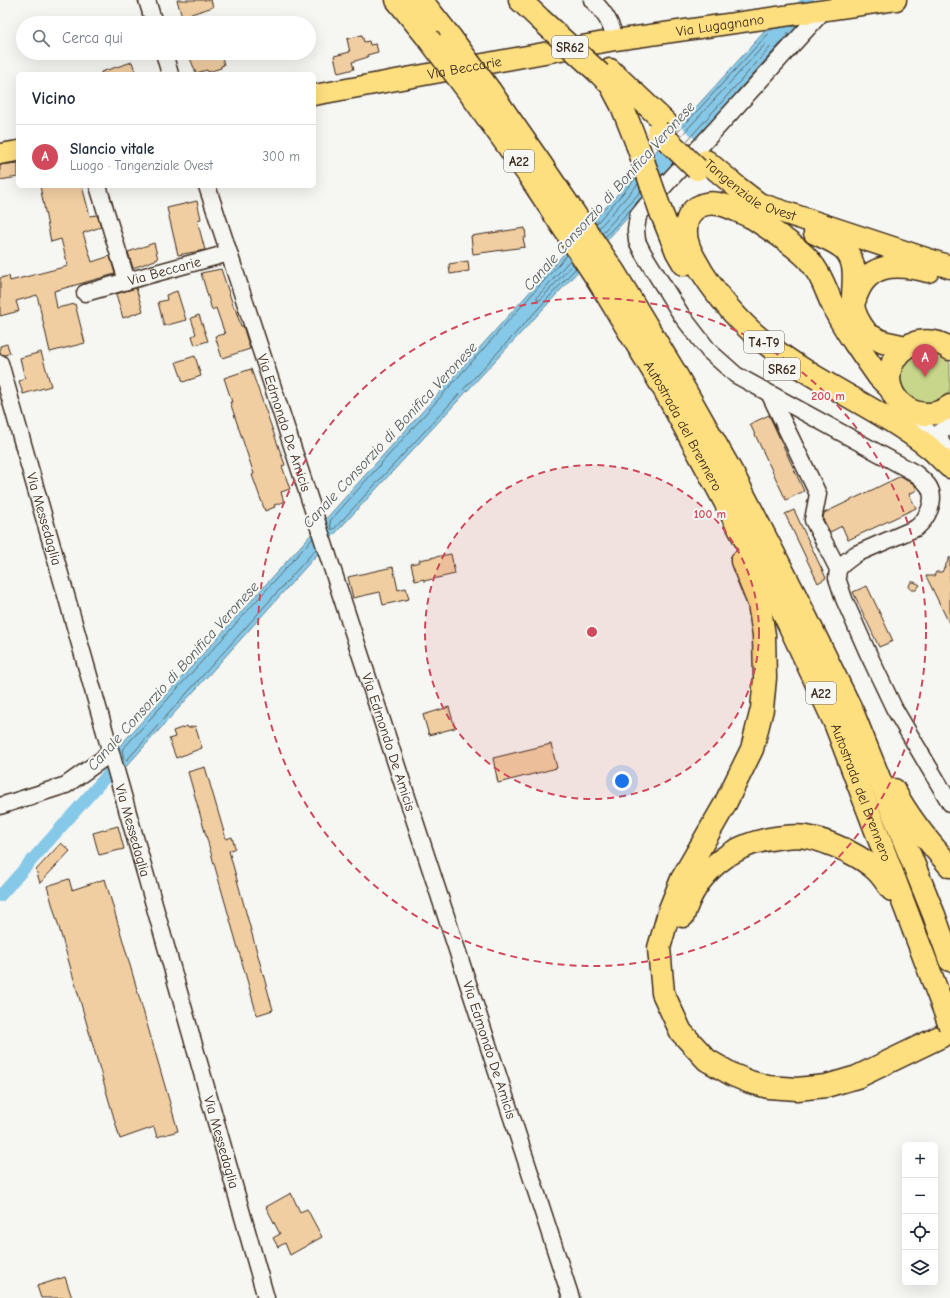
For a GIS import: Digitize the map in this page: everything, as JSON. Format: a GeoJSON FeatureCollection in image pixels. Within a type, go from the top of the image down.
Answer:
{"type":"FeatureCollection","features":[{"type":"Feature","properties":{"kind":"highway","name":"Autostrada del Brennero"},"geometry":{"type":"LineString","coordinates":[[397,0],[428,38],[481,93]]}},
{"type":"Feature","properties":{"kind":"highway","name":"Autostrada del Brennero"},"geometry":{"type":"LineString","coordinates":[[421,0],[451,38],[481,93],[607,278],[674,371],[736,480],[795,595],[852,712],[934,915],[950,960]]}},
{"type":"Feature","properties":{"kind":"highway","name":"Tangenziale Ovest"},"geometry":{"type":"LineString","coordinates":[[520,0],[544,12],[607,76],[702,165],[738,188],[755,210],[950,267]]}},
{"type":"Feature","properties":{"kind":"highway","name":"Tangenziale Ovest"},"geometry":{"type":"LineString","coordinates":[[607,76],[622,106],[677,252],[690,275],[727,323],[748,344],[794,377],[860,414],[893,435],[917,452],[950,481]]}},
{"type":"Feature","properties":{"kind":"highway","name":"T4-T9"},"geometry":{"type":"LineString","coordinates":[[755,210],[714,202],[698,206],[687,218],[686,236],[688,245],[707,279],[730,310],[747,327],[776,351],[909,433],[931,449],[950,467]]}},
{"type":"Feature","properties":{"kind":"highway"},"geometry":{"type":"LineString","coordinates":[[755,210],[809,231],[839,245],[850,256],[854,271],[853,304],[863,341],[879,378],[891,389]]}},
{"type":"Feature","properties":{"kind":"highway"},"geometry":{"type":"LineString","coordinates":[[755,210],[784,239],[808,259],[816,270],[843,325],[863,341],[883,342],[906,347]]}},
{"type":"Feature","properties":{"kind":"highway"},"geometry":{"type":"LineString","coordinates":[[853,304],[858,289],[863,281],[870,274],[888,267],[911,267],[950,278]]}},
{"type":"Feature","properties":{"kind":"highway","name":"Autostrada del Brennero"},"geometry":{"type":"LineString","coordinates":[[607,278],[664,389],[779,603],[835,723],[949,1022]]}},
{"type":"Feature","properties":{"kind":"highway"},"geometry":{"type":"LineString","coordinates":[[947,416],[919,414],[912,412],[901,405],[895,398],[889,379],[892,365],[899,353],[914,343],[929,341],[941,344],[950,349]]}},
{"type":"Feature","properties":{"kind":"highway"},"geometry":{"type":"LineString","coordinates":[[664,389],[692,458],[718,505],[759,603],[764,635],[765,678],[762,709],[752,749],[724,806],[682,879],[670,909],[659,948],[663,993],[680,1032],[706,1060],[733,1075],[768,1087],[797,1089],[826,1086],[857,1077],[949,1022]]}},
{"type":"Feature","properties":{"kind":"highway"},"geometry":{"type":"LineString","coordinates":[[852,712],[899,801],[950,866]]}},
{"type":"Feature","properties":{"kind":"highway"},"geometry":{"type":"LineString","coordinates":[[783,837],[805,837],[830,843],[858,857],[878,871],[894,893],[949,1022],[850,1064],[811,1075],[790,1078],[766,1075],[740,1066],[714,1048],[689,1020],[675,982],[674,947],[685,910],[695,888],[708,870],[726,856],[762,840],[783,837]]}},
{"type":"Feature","properties":{"kind":"main road","name":"Via Lugagnano"},"geometry":{"type":"LineString","coordinates":[[616,40],[896,0]]}},
{"type":"Feature","properties":{"kind":"main road","name":"Via Beccarie"},"geometry":{"type":"LineString","coordinates":[[316,95],[616,40]]}},
{"type":"Feature","properties":{"kind":"main road"},"geometry":{"type":"LineString","coordinates":[[0,154],[16,151]]}},
{"type":"Feature","properties":{"kind":"street"},"geometry":{"type":"LineString","coordinates":[[147,0],[152,16]]}},
{"type":"Feature","properties":{"kind":"street"},"geometry":{"type":"LineString","coordinates":[[592,0],[602,11],[613,28],[616,40]]}},
{"type":"Feature","properties":{"kind":"street"},"geometry":{"type":"LineString","coordinates":[[821,11],[646,206],[638,216],[636,230],[637,241],[682,316],[709,351],[736,375],[770,395],[915,473],[925,481],[930,489],[932,498],[931,507],[923,522],[916,528],[856,554],[838,569]]}},
{"type":"Feature","properties":{"kind":"street"},"geometry":{"type":"LineString","coordinates":[[166,60],[169,72]]}},
{"type":"Feature","properties":{"kind":"street","name":"Via Beccarie"},"geometry":{"type":"LineString","coordinates":[[99,188],[127,281],[229,253]]}},
{"type":"Feature","properties":{"kind":"street","name":"Via Edmondo De Amicis"},"geometry":{"type":"LineString","coordinates":[[208,188],[571,1298]]}},
{"type":"Feature","properties":{"kind":"street"},"geometry":{"type":"LineString","coordinates":[[85,292],[127,281]]}},
{"type":"Feature","properties":{"kind":"street","name":"Via Messedaglia"},"geometry":{"type":"LineString","coordinates":[[0,363],[266,1298]]}},
{"type":"Feature","properties":{"kind":"street"},"geometry":{"type":"LineString","coordinates":[[770,395],[818,494],[813,520],[838,569],[837,578],[839,585],[867,651],[894,708],[948,795]]}},
{"type":"Feature","properties":{"kind":"street"},"geometry":{"type":"LineString","coordinates":[[912,412],[920,424],[946,448]]}},
{"type":"Feature","properties":{"kind":"street"},"geometry":{"type":"LineString","coordinates":[[946,448],[939,436],[947,416]]}},
{"type":"Feature","properties":{"kind":"street"},"geometry":{"type":"LineString","coordinates":[[0,806],[66,785],[111,753]]}},
{"type":"Feature","properties":{"kind":"green space"},"geometry":{"type":"Polygon","coordinates":[[[924,350],[942,354],[950,364],[950,389],[948,394],[941,400],[925,404],[908,398],[899,384],[901,365],[907,357],[924,350]]]}},
{"type":"Feature","properties":{"kind":"water"},"geometry":{"type":"Polygon","coordinates":[[[803,25],[695,145],[330,539],[324,521],[765,31],[803,25]]]}},
{"type":"Feature","properties":{"kind":"water"},"geometry":{"type":"Polygon","coordinates":[[[316,529],[323,548],[123,770],[116,750],[316,529]]]}},
{"type":"Feature","properties":{"kind":"pier"},"geometry":{"type":"Polygon","coordinates":[[[678,123],[699,143],[682,162],[661,142],[678,123]]]}},
{"type":"Feature","properties":{"kind":"building"},"geometry":{"type":"Polygon","coordinates":[[[177,0],[211,0],[213,7],[182,16],[177,0]]]}},
{"type":"Feature","properties":{"kind":"building"},"geometry":{"type":"Polygon","coordinates":[[[362,35],[364,42],[369,41],[370,45],[376,44],[378,52],[352,62],[354,69],[338,73],[334,56],[350,52],[347,39],[362,35]]]}},
{"type":"Feature","properties":{"kind":"building"},"geometry":{"type":"Polygon","coordinates":[[[191,60],[223,60],[224,65],[221,66],[221,68],[208,72],[207,70],[196,72],[191,60]]]}},
{"type":"Feature","properties":{"kind":"building"},"geometry":{"type":"Polygon","coordinates":[[[132,62],[135,72],[101,72],[132,62]]]}},
{"type":"Feature","properties":{"kind":"building"},"geometry":{"type":"Polygon","coordinates":[[[16,163],[16,177],[0,180],[0,165],[16,163]]]}},
{"type":"Feature","properties":{"kind":"building"},"geometry":{"type":"Polygon","coordinates":[[[40,188],[83,188],[90,216],[97,215],[101,227],[83,233],[92,262],[110,256],[115,274],[54,291],[57,308],[75,304],[85,343],[50,352],[37,295],[16,301],[19,311],[0,316],[0,278],[9,276],[10,281],[68,266],[61,239],[51,242],[40,188]]]}},
{"type":"Feature","properties":{"kind":"building"},"geometry":{"type":"Polygon","coordinates":[[[197,201],[201,219],[197,220],[205,250],[178,255],[167,208],[197,201]]]}},
{"type":"Feature","properties":{"kind":"building"},"geometry":{"type":"Polygon","coordinates":[[[525,228],[526,238],[523,238],[525,247],[473,254],[471,236],[525,228]]]}},
{"type":"Feature","properties":{"kind":"building"},"geometry":{"type":"Polygon","coordinates":[[[154,243],[158,259],[133,268],[128,252],[154,243]]]}},
{"type":"Feature","properties":{"kind":"building"},"geometry":{"type":"Polygon","coordinates":[[[468,261],[469,271],[450,274],[449,264],[468,261]]]}},
{"type":"Feature","properties":{"kind":"building"},"geometry":{"type":"Polygon","coordinates":[[[221,269],[234,308],[241,326],[243,326],[250,349],[222,358],[215,336],[225,334],[216,308],[212,310],[201,273],[221,269]]]}},
{"type":"Feature","properties":{"kind":"building"},"geometry":{"type":"Polygon","coordinates":[[[136,288],[143,311],[123,318],[116,294],[136,288]]]}},
{"type":"Feature","properties":{"kind":"building"},"geometry":{"type":"Polygon","coordinates":[[[177,291],[186,320],[164,326],[158,302],[167,300],[166,295],[177,291]]]}},
{"type":"Feature","properties":{"kind":"building"},"geometry":{"type":"Polygon","coordinates":[[[199,315],[208,341],[195,345],[192,336],[196,334],[191,318],[199,315]]]}},
{"type":"Feature","properties":{"kind":"building"},"geometry":{"type":"Polygon","coordinates":[[[7,344],[10,353],[5,355],[0,354],[0,346],[7,344]]]}},
{"type":"Feature","properties":{"kind":"building"},"geometry":{"type":"Polygon","coordinates":[[[41,352],[51,386],[23,394],[19,381],[25,379],[20,358],[41,352]]]}},
{"type":"Feature","properties":{"kind":"building"},"geometry":{"type":"Polygon","coordinates":[[[195,356],[201,376],[183,382],[176,362],[195,356]]]}},
{"type":"Feature","properties":{"kind":"building"},"geometry":{"type":"Polygon","coordinates":[[[251,369],[285,465],[282,466],[290,489],[281,492],[284,502],[274,505],[275,507],[265,511],[252,475],[254,474],[230,402],[232,402],[224,378],[251,369]]]}},
{"type":"Feature","properties":{"kind":"building"},"geometry":{"type":"Polygon","coordinates":[[[769,415],[804,491],[786,500],[750,424],[769,415]]]}},
{"type":"Feature","properties":{"kind":"building"},"geometry":{"type":"Polygon","coordinates":[[[901,476],[915,485],[917,490],[909,494],[916,508],[848,540],[842,526],[830,532],[823,519],[824,513],[901,476]]]}},
{"type":"Feature","properties":{"kind":"building"},"geometry":{"type":"Polygon","coordinates":[[[794,510],[826,578],[818,583],[785,514],[794,510]]]}},
{"type":"Feature","properties":{"kind":"building"},"geometry":{"type":"Polygon","coordinates":[[[451,554],[455,574],[424,581],[424,579],[415,581],[411,564],[420,562],[419,560],[451,554]]]}},
{"type":"Feature","properties":{"kind":"building"},"geometry":{"type":"Polygon","coordinates":[[[950,557],[950,625],[926,576],[934,576],[936,572],[942,572],[950,557]]]}},
{"type":"Feature","properties":{"kind":"building"},"geometry":{"type":"Polygon","coordinates":[[[393,567],[398,590],[406,588],[409,599],[383,605],[380,592],[353,598],[348,577],[393,567]]]}},
{"type":"Feature","properties":{"kind":"building"},"geometry":{"type":"Polygon","coordinates":[[[911,582],[920,585],[916,590],[911,590],[909,586],[911,582]]]}},
{"type":"Feature","properties":{"kind":"building"},"geometry":{"type":"Polygon","coordinates":[[[867,586],[893,641],[879,647],[853,592],[867,586]]]}},
{"type":"Feature","properties":{"kind":"building"},"geometry":{"type":"Polygon","coordinates":[[[449,707],[455,728],[429,735],[423,715],[449,707]]]}},
{"type":"Feature","properties":{"kind":"building"},"geometry":{"type":"Polygon","coordinates":[[[187,726],[188,728],[195,726],[202,748],[176,758],[169,739],[175,737],[173,731],[187,726]]]}},
{"type":"Feature","properties":{"kind":"building"},"geometry":{"type":"Polygon","coordinates":[[[551,744],[557,768],[498,783],[493,758],[551,744]]]}},
{"type":"Feature","properties":{"kind":"building"},"geometry":{"type":"Polygon","coordinates":[[[205,767],[226,839],[232,837],[235,848],[229,851],[273,1010],[257,1015],[188,772],[205,767]]]}},
{"type":"Feature","properties":{"kind":"building"},"geometry":{"type":"Polygon","coordinates":[[[118,826],[124,849],[99,855],[93,833],[118,826]]]}},
{"type":"Feature","properties":{"kind":"building"},"geometry":{"type":"Polygon","coordinates":[[[61,843],[70,851],[40,883],[36,870],[61,843]]]}},
{"type":"Feature","properties":{"kind":"building"},"geometry":{"type":"Polygon","coordinates":[[[69,879],[72,890],[105,879],[178,1131],[157,1137],[154,1127],[120,1139],[47,886],[69,879]]]}},
{"type":"Feature","properties":{"kind":"building"},"geometry":{"type":"Polygon","coordinates":[[[291,1193],[300,1212],[307,1209],[322,1237],[290,1255],[285,1243],[278,1247],[273,1238],[280,1234],[266,1207],[291,1193]]]}},
{"type":"Feature","properties":{"kind":"building"},"geometry":{"type":"Polygon","coordinates":[[[65,1277],[72,1298],[41,1298],[37,1286],[65,1277]]]}},
{"type":"Feature","properties":{"kind":"waterway","name":"Canale Consorzio di Bonifica Veronese"},"geometry":{"type":"LineString","coordinates":[[771,41],[808,0]]}},
{"type":"Feature","properties":{"kind":"waterway","name":"Canale Consorzio di Bonifica Veronese"},"geometry":{"type":"LineString","coordinates":[[0,896],[119,762]]}},
{"type":"Feature","properties":{"kind":"place","name":"Slancio vitale"},"geometry":{"type":"Point","coordinates":[925,377]}}]}
